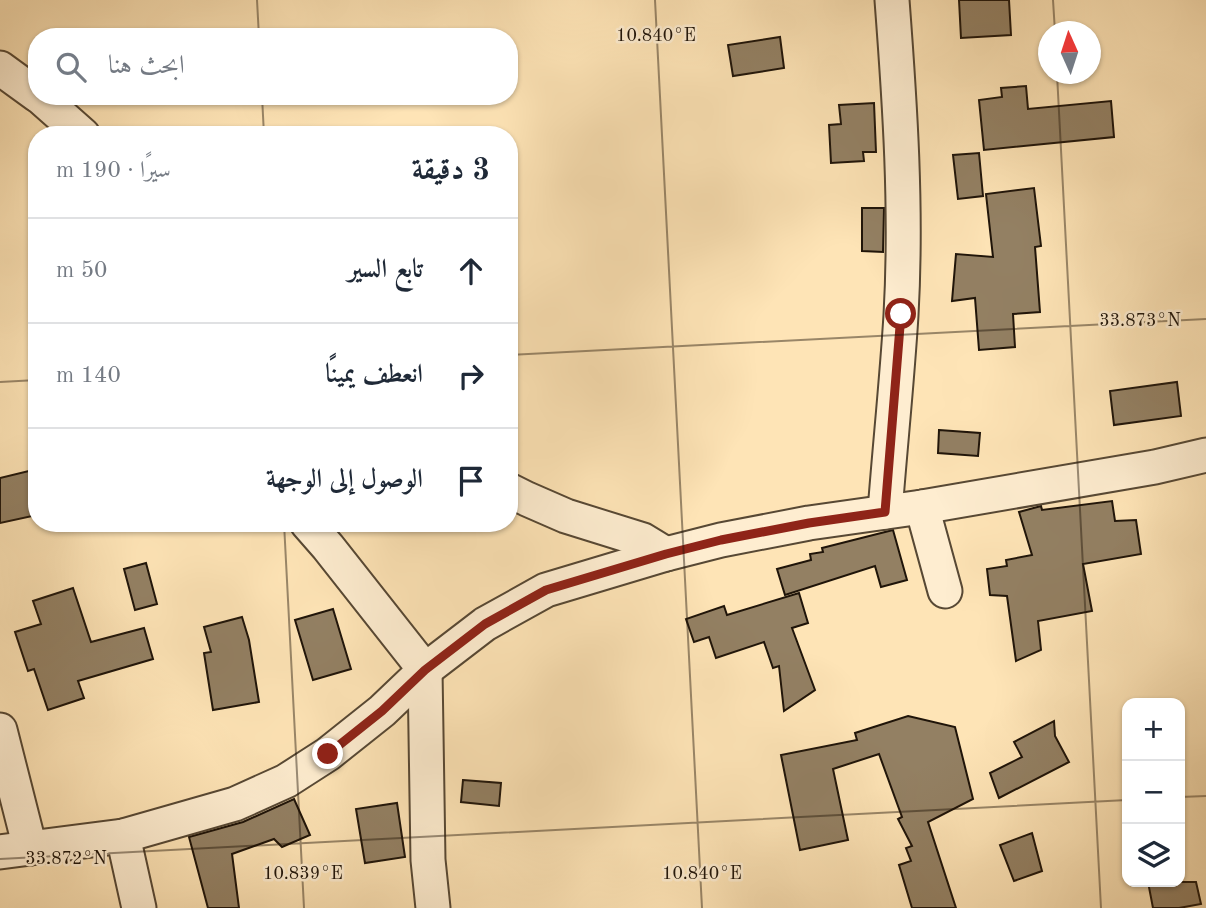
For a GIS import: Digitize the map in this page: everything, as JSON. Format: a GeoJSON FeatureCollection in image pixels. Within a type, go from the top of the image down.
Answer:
{"type":"FeatureCollection","features":[{"type":"Feature","properties":{"kind":"street"},"geometry":{"type":"LineString","coordinates":[[885,512],[901,314],[903,225],[900,103],[892,0]]}},
{"type":"Feature","properties":{"kind":"street"},"geometry":{"type":"LineString","coordinates":[[0,68],[28,88]]}},
{"type":"Feature","properties":{"kind":"street"},"geometry":{"type":"LineString","coordinates":[[49,105],[73,126]]}},
{"type":"Feature","properties":{"kind":"street"},"geometry":{"type":"LineString","coordinates":[[0,730],[15,850],[123,836],[235,804],[286,781],[328,754],[382,711],[425,670],[485,624],[546,590],[721,540],[809,523],[922,507],[1155,467],[1206,455]]}},
{"type":"Feature","properties":{"kind":"street"},"geometry":{"type":"LineString","coordinates":[[518,494],[566,516],[643,540],[666,554]]}},
{"type":"Feature","properties":{"kind":"street"},"geometry":{"type":"LineString","coordinates":[[922,507],[945,591]]}},
{"type":"Feature","properties":{"kind":"street"},"geometry":{"type":"LineString","coordinates":[[315,532],[425,670],[428,860],[433,908]]}},
{"type":"Feature","properties":{"kind":"street"},"geometry":{"type":"LineString","coordinates":[[123,836],[139,908]]}},
{"type":"Feature","properties":{"kind":"building"},"geometry":{"type":"Polygon","coordinates":[[[959,0],[1009,0],[1011,35],[961,38],[959,0]]]}},
{"type":"Feature","properties":{"kind":"building"},"geometry":{"type":"Polygon","coordinates":[[[780,37],[784,68],[733,76],[728,45],[780,37]]]}},
{"type":"Feature","properties":{"kind":"building"},"geometry":{"type":"Polygon","coordinates":[[[1026,86],[1028,109],[1111,101],[1114,137],[984,150],[979,100],[1002,97],[1001,88],[1026,86]]]}},
{"type":"Feature","properties":{"kind":"building"},"geometry":{"type":"Polygon","coordinates":[[[874,103],[876,152],[863,152],[864,161],[831,163],[829,125],[841,124],[839,105],[874,103]]]}},
{"type":"Feature","properties":{"kind":"building"},"geometry":{"type":"Polygon","coordinates":[[[979,153],[983,196],[958,199],[953,155],[979,153]]]}},
{"type":"Feature","properties":{"kind":"building"},"geometry":{"type":"Polygon","coordinates":[[[1034,188],[1041,246],[1035,247],[1040,312],[1013,314],[1015,347],[979,350],[975,298],[952,301],[956,254],[993,257],[986,194],[1034,188]]]}},
{"type":"Feature","properties":{"kind":"building"},"geometry":{"type":"Polygon","coordinates":[[[862,208],[884,208],[883,252],[862,251],[862,208]]]}},
{"type":"Feature","properties":{"kind":"building"},"geometry":{"type":"Polygon","coordinates":[[[1177,382],[1181,416],[1114,425],[1110,391],[1177,382]]]}},
{"type":"Feature","properties":{"kind":"building"},"geometry":{"type":"Polygon","coordinates":[[[939,430],[980,433],[978,456],[938,453],[939,430]]]}},
{"type":"Feature","properties":{"kind":"building"},"geometry":{"type":"Polygon","coordinates":[[[28,471],[28,517],[0,523],[0,478],[28,471]]]}},
{"type":"Feature","properties":{"kind":"building"},"geometry":{"type":"Polygon","coordinates":[[[1112,501],[1115,521],[1136,520],[1141,554],[1083,564],[1092,611],[1038,621],[1041,650],[1016,661],[1007,596],[990,595],[987,569],[1007,566],[1006,560],[1032,555],[1019,512],[1041,506],[1042,510],[1112,501]]]}},
{"type":"Feature","properties":{"kind":"building"},"geometry":{"type":"Polygon","coordinates":[[[893,530],[907,580],[881,587],[875,566],[785,595],[777,569],[811,560],[810,554],[823,552],[822,548],[893,530]]]}},
{"type":"Feature","properties":{"kind":"building"},"geometry":{"type":"Polygon","coordinates":[[[146,563],[157,604],[135,610],[124,569],[146,563]]]}},
{"type":"Feature","properties":{"kind":"building"},"geometry":{"type":"Polygon","coordinates":[[[73,588],[91,642],[144,628],[153,659],[78,681],[84,698],[48,710],[34,669],[28,671],[15,632],[41,624],[33,601],[73,588]]]}},
{"type":"Feature","properties":{"kind":"building"},"geometry":{"type":"Polygon","coordinates":[[[799,593],[808,623],[792,628],[815,690],[784,711],[779,666],[773,668],[764,642],[716,658],[709,637],[694,642],[686,619],[724,606],[727,615],[799,593]]]}},
{"type":"Feature","properties":{"kind":"building"},"geometry":{"type":"Polygon","coordinates":[[[333,609],[351,669],[313,680],[295,620],[333,609]]]}},
{"type":"Feature","properties":{"kind":"building"},"geometry":{"type":"Polygon","coordinates":[[[242,617],[249,640],[259,702],[213,710],[204,653],[211,652],[204,627],[242,617]]]}},
{"type":"Feature","properties":{"kind":"building"},"geometry":{"type":"Polygon","coordinates":[[[908,716],[955,727],[973,799],[928,822],[956,908],[912,908],[899,865],[911,861],[906,848],[912,846],[898,819],[902,817],[879,754],[833,769],[848,840],[800,850],[781,755],[857,740],[855,733],[908,716]]]}},
{"type":"Feature","properties":{"kind":"building"},"geometry":{"type":"Polygon","coordinates":[[[1054,721],[1055,736],[1069,762],[999,798],[990,773],[1022,757],[1014,742],[1054,721]]]}},
{"type":"Feature","properties":{"kind":"building"},"geometry":{"type":"Polygon","coordinates":[[[463,780],[501,783],[499,806],[461,802],[463,780]]]}},
{"type":"Feature","properties":{"kind":"building"},"geometry":{"type":"Polygon","coordinates":[[[294,799],[310,835],[282,847],[274,839],[232,854],[239,908],[208,908],[189,837],[243,822],[294,799]]]}},
{"type":"Feature","properties":{"kind":"building"},"geometry":{"type":"Polygon","coordinates":[[[397,803],[405,857],[365,863],[356,809],[397,803]]]}},
{"type":"Feature","properties":{"kind":"building"},"geometry":{"type":"Polygon","coordinates":[[[1032,833],[1042,871],[1014,881],[1000,845],[1032,833]]]}},
{"type":"Feature","properties":{"kind":"building"},"geometry":{"type":"Polygon","coordinates":[[[1185,882],[1196,882],[1201,904],[1179,908],[1153,908],[1149,887],[1185,887],[1185,882]]]}},
{"type":"Feature","properties":{"kind":"route"},"geometry":{"type":"LineString","coordinates":[[328,754],[382,711],[425,670],[485,624],[546,590],[721,540],[885,512],[901,314]]}}]}
